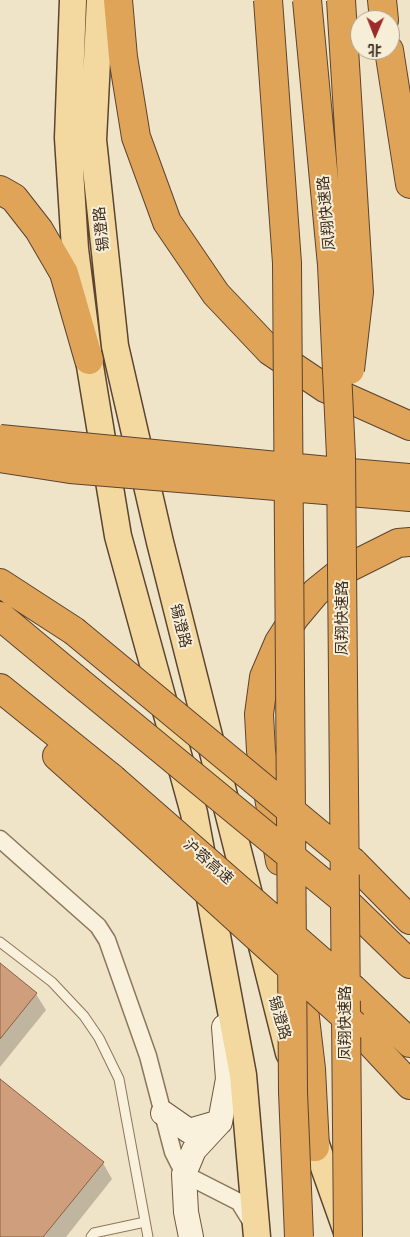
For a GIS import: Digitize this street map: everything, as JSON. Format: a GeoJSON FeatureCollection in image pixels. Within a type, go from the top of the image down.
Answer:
{"type":"FeatureCollection","features":[{"type":"Feature","properties":{"kind":"highway"},"geometry":{"type":"LineString","coordinates":[[118,0],[123,57],[136,137],[167,222],[216,294],[278,356],[325,388],[410,426]]}},
{"type":"Feature","properties":{"kind":"highway"},"geometry":{"type":"LineString","coordinates":[[268,0],[287,263],[293,1092],[290,1237]]}},
{"type":"Feature","properties":{"kind":"highway","name":"凤翔快速路"},"geometry":{"type":"LineString","coordinates":[[307,0],[332,265],[339,473],[348,1237]]}},
{"type":"Feature","properties":{"kind":"highway"},"geometry":{"type":"LineString","coordinates":[[339,473],[358,292],[341,0]]}},
{"type":"Feature","properties":{"kind":"highway"},"geometry":{"type":"LineString","coordinates":[[391,60],[410,184]]}},
{"type":"Feature","properties":{"kind":"highway"},"geometry":{"type":"LineString","coordinates":[[0,190],[14,198],[39,230],[64,273],[89,360]]}},
{"type":"Feature","properties":{"kind":"highway"},"geometry":{"type":"LineString","coordinates":[[0,439],[339,473],[410,478]]}},
{"type":"Feature","properties":{"kind":"highway"},"geometry":{"type":"LineString","coordinates":[[0,458],[70,469],[339,473],[410,497]]}},
{"type":"Feature","properties":{"kind":"highway"},"geometry":{"type":"LineString","coordinates":[[316,1147],[311,1069],[301,988],[262,751],[259,714],[264,677],[279,642],[295,616],[316,592],[342,571],[398,543],[410,542]]}},
{"type":"Feature","properties":{"kind":"highway"},"geometry":{"type":"LineString","coordinates":[[0,583],[74,631],[353,862],[410,920]]}},
{"type":"Feature","properties":{"kind":"highway"},"geometry":{"type":"LineString","coordinates":[[0,616],[343,899],[410,964]]}},
{"type":"Feature","properties":{"kind":"highway","name":"沪蓉高速"},"geometry":{"type":"LineString","coordinates":[[0,688],[109,789],[352,989],[410,1043]]}},
{"type":"Feature","properties":{"kind":"highway"},"geometry":{"type":"LineString","coordinates":[[0,706],[109,789],[354,1025],[410,1085]]}},
{"type":"Feature","properties":{"kind":"highway"},"geometry":{"type":"LineString","coordinates":[[293,1092],[299,1237]]}},
{"type":"Feature","properties":{"kind":"highway"},"geometry":{"type":"LineString","coordinates":[[347,1111],[357,1237]]}},
{"type":"Feature","properties":{"kind":"main road","name":"锡澄路"},"geometry":{"type":"LineString","coordinates":[[73,0],[68,138],[75,249],[89,360],[118,536],[194,813],[243,1075],[257,1234]]}},
{"type":"Feature","properties":{"kind":"main road","name":"锡澄路"},"geometry":{"type":"LineString","coordinates":[[100,0],[93,140],[115,346],[160,542],[274,1002],[316,1147],[348,1237]]}},
{"type":"Feature","properties":{"kind":"main road"},"geometry":{"type":"LineString","coordinates":[[191,1237],[186,1212],[184,1174],[194,1150],[220,1122],[228,1079],[216,933]]}},
{"type":"Feature","properties":{"kind":"main road"},"geometry":{"type":"LineString","coordinates":[[163,1112],[189,1131],[220,1122]]}},
{"type":"Feature","properties":{"kind":"street"},"geometry":{"type":"LineString","coordinates":[[0,840],[98,926],[107,940],[148,1056],[173,1152],[184,1174],[239,1202],[257,1234]]}},
{"type":"Feature","properties":{"kind":"lane"},"geometry":{"type":"LineString","coordinates":[[0,942],[52,982],[84,1016],[119,1078],[148,1237]]}},
{"type":"Feature","properties":{"kind":"lane"},"geometry":{"type":"LineString","coordinates":[[91,1237],[94,1233],[145,1222]]}},
{"type":"Feature","properties":{"kind":"building"},"geometry":{"type":"Polygon","coordinates":[[[0,963],[37,993],[0,1039],[0,963]]]}},
{"type":"Feature","properties":{"kind":"building"},"geometry":{"type":"Polygon","coordinates":[[[0,1079],[104,1162],[43,1237],[0,1237],[0,1079]]]}}]}
